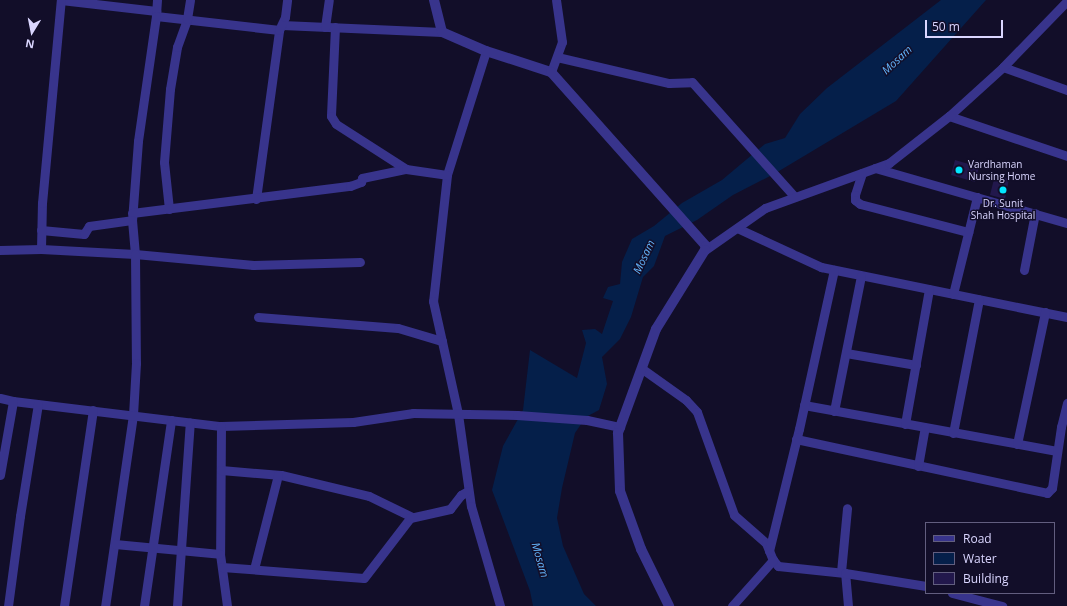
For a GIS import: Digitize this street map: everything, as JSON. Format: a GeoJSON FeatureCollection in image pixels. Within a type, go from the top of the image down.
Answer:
{"type":"FeatureCollection","features":[{"type":"Feature","properties":{"kind":"street"},"geometry":{"type":"LineString","coordinates":[[41,248],[42,203],[61,0],[187,19],[280,27],[335,27],[442,32],[486,51],[551,72],[571,97],[632,162],[705,248]]}},
{"type":"Feature","properties":{"kind":"street"},"geometry":{"type":"LineString","coordinates":[[105,606],[133,415],[136,362],[135,254],[132,217],[138,141],[158,0]]}},
{"type":"Feature","properties":{"kind":"street"},"geometry":{"type":"LineString","coordinates":[[169,209],[164,162],[170,88],[177,47],[187,19],[190,0]]}},
{"type":"Feature","properties":{"kind":"street"},"geometry":{"type":"LineString","coordinates":[[256,199],[280,27],[285,17],[287,0]]}},
{"type":"Feature","properties":{"kind":"street"},"geometry":{"type":"LineString","coordinates":[[325,27],[329,0]]}},
{"type":"Feature","properties":{"kind":"street"},"geometry":{"type":"LineString","coordinates":[[434,0],[442,32]]}},
{"type":"Feature","properties":{"kind":"street"},"geometry":{"type":"LineString","coordinates":[[551,72],[562,42],[556,0]]}},
{"type":"Feature","properties":{"kind":"street"},"geometry":{"type":"LineString","coordinates":[[669,606],[641,549],[620,491],[618,433],[656,328],[705,248],[737,228],[764,208],[889,163],[950,116],[1003,67],[1067,1]]}},
{"type":"Feature","properties":{"kind":"street"},"geometry":{"type":"LineString","coordinates":[[335,27],[331,116],[336,124],[406,170]]}},
{"type":"Feature","properties":{"kind":"street"},"geometry":{"type":"LineString","coordinates":[[486,51],[447,175],[433,301],[458,414],[471,506],[500,606]]}},
{"type":"Feature","properties":{"kind":"street"},"geometry":{"type":"LineString","coordinates":[[557,57],[670,83],[688,81],[694,84],[795,197]]}},
{"type":"Feature","properties":{"kind":"street"},"geometry":{"type":"LineString","coordinates":[[1003,67],[1067,90]]}},
{"type":"Feature","properties":{"kind":"street"},"geometry":{"type":"LineString","coordinates":[[950,116],[1067,156]]}},
{"type":"Feature","properties":{"kind":"street"},"geometry":{"type":"LineString","coordinates":[[875,168],[1067,223]]}},
{"type":"Feature","properties":{"kind":"street"},"geometry":{"type":"LineString","coordinates":[[41,230],[84,234],[89,226],[169,209],[350,186],[361,182],[362,178],[406,170],[447,175]]}},
{"type":"Feature","properties":{"kind":"street"},"geometry":{"type":"LineString","coordinates":[[862,173],[855,195],[855,200],[860,204],[968,232]]}},
{"type":"Feature","properties":{"kind":"street"},"geometry":{"type":"LineString","coordinates":[[953,294],[977,197]]}},
{"type":"Feature","properties":{"kind":"street"},"geometry":{"type":"LineString","coordinates":[[1024,270],[1035,214]]}},
{"type":"Feature","properties":{"kind":"street"},"geometry":{"type":"LineString","coordinates":[[737,228],[810,263],[834,270],[1067,316]]}},
{"type":"Feature","properties":{"kind":"street"},"geometry":{"type":"LineString","coordinates":[[0,250],[41,248],[252,264],[360,262]]}},
{"type":"Feature","properties":{"kind":"street"},"geometry":{"type":"LineString","coordinates":[[769,551],[834,270]]}},
{"type":"Feature","properties":{"kind":"street"},"geometry":{"type":"LineString","coordinates":[[834,410],[861,276]]}},
{"type":"Feature","properties":{"kind":"street"},"geometry":{"type":"LineString","coordinates":[[905,424],[930,289]]}},
{"type":"Feature","properties":{"kind":"street"},"geometry":{"type":"LineString","coordinates":[[953,433],[978,299]]}},
{"type":"Feature","properties":{"kind":"street"},"geometry":{"type":"LineString","coordinates":[[1017,444],[1045,312]]}},
{"type":"Feature","properties":{"kind":"street"},"geometry":{"type":"LineString","coordinates":[[258,317],[398,328],[442,341]]}},
{"type":"Feature","properties":{"kind":"street"},"geometry":{"type":"LineString","coordinates":[[846,353],[916,365]]}},
{"type":"Feature","properties":{"kind":"street"},"geometry":{"type":"LineString","coordinates":[[641,368],[686,400],[697,412],[734,515],[766,544],[773,560],[778,566],[843,572],[925,586]]}},
{"type":"Feature","properties":{"kind":"street"},"geometry":{"type":"LineString","coordinates":[[0,398],[13,401],[221,426],[353,422],[413,413],[587,420],[620,427]]}},
{"type":"Feature","properties":{"kind":"street"},"geometry":{"type":"LineString","coordinates":[[0,475],[13,401]]}},
{"type":"Feature","properties":{"kind":"street"},"geometry":{"type":"LineString","coordinates":[[796,439],[1047,493],[1052,488],[1057,452],[1067,403]]}},
{"type":"Feature","properties":{"kind":"street"},"geometry":{"type":"LineString","coordinates":[[8,606],[20,516],[38,404]]}},
{"type":"Feature","properties":{"kind":"street"},"geometry":{"type":"LineString","coordinates":[[804,405],[1057,452]]}},
{"type":"Feature","properties":{"kind":"street"},"geometry":{"type":"LineString","coordinates":[[64,606],[93,410]]}},
{"type":"Feature","properties":{"kind":"street"},"geometry":{"type":"LineString","coordinates":[[144,606],[171,420]]}},
{"type":"Feature","properties":{"kind":"street"},"geometry":{"type":"LineString","coordinates":[[177,606],[190,422]]}},
{"type":"Feature","properties":{"kind":"street"},"geometry":{"type":"LineString","coordinates":[[221,426],[220,554],[227,606]]}},
{"type":"Feature","properties":{"kind":"street"},"geometry":{"type":"LineString","coordinates":[[918,466],[925,428]]}},
{"type":"Feature","properties":{"kind":"street"},"geometry":{"type":"LineString","coordinates":[[220,470],[278,475],[369,496],[412,517]]}},
{"type":"Feature","properties":{"kind":"street"},"geometry":{"type":"LineString","coordinates":[[254,569],[278,475]]}},
{"type":"Feature","properties":{"kind":"street"},"geometry":{"type":"LineString","coordinates":[[222,566],[364,578],[410,518],[450,509],[461,495],[468,491]]}},
{"type":"Feature","properties":{"kind":"street"},"geometry":{"type":"LineString","coordinates":[[847,508],[843,572],[848,606]]}},
{"type":"Feature","properties":{"kind":"street"},"geometry":{"type":"LineString","coordinates":[[115,544],[220,554]]}},
{"type":"Feature","properties":{"kind":"street"},"geometry":{"type":"LineString","coordinates":[[732,606],[773,560]]}},
{"type":"Feature","properties":{"kind":"street"},"geometry":{"type":"LineString","coordinates":[[956,594],[1002,606]]}},
{"type":"Feature","properties":{"kind":"water","name":"Mosam"},"geometry":{"type":"Polygon","coordinates":[[[941,0],[986,0],[896,101],[774,174],[733,195],[697,220],[665,236],[654,266],[643,277],[631,317],[620,339],[602,357],[607,384],[599,410],[586,417],[575,433],[562,488],[557,518],[563,546],[584,594],[596,606],[533,606],[530,591],[492,490],[503,446],[523,410],[530,350],[577,378],[586,343],[582,330],[595,329],[602,334],[613,301],[603,298],[608,287],[620,284],[622,262],[632,239],[654,226],[682,203],[722,180],[765,144],[785,138],[800,114],[827,88],[941,0]]]}},
{"type":"Feature","properties":{"kind":"building"},"geometry":{"type":"Polygon","coordinates":[[[955,160],[979,167],[975,182],[951,175],[955,160]]]}},
{"type":"Feature","properties":{"kind":"building"},"geometry":{"type":"Polygon","coordinates":[[[995,175],[1009,179],[1005,199],[990,195],[995,175]]]}},
{"type":"Feature","properties":{"kind":"place","name":"Vardhaman Nursing Home"},"geometry":{"type":"Point","coordinates":[959,170]}},
{"type":"Feature","properties":{"kind":"place","name":"Dr. Sunit Shah Hospital"},"geometry":{"type":"Point","coordinates":[1003,190]}}]}
